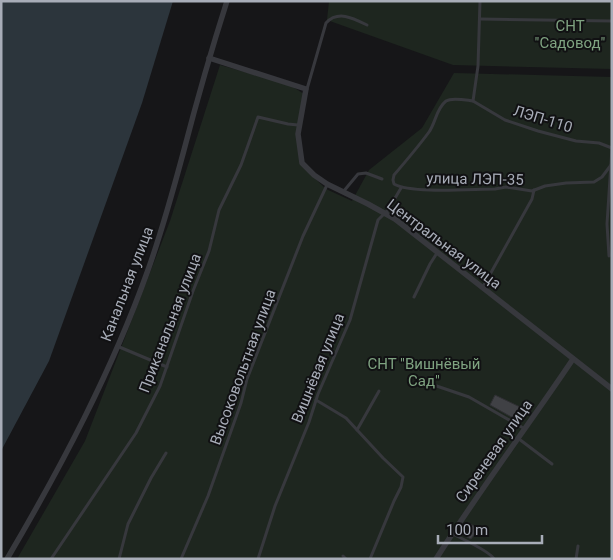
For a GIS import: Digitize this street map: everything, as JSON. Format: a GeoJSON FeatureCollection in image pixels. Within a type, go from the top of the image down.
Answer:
{"type":"FeatureCollection","features":[{"type":"Feature","properties":{"kind":"street","name":"Канальная улица"},"geometry":{"type":"LineString","coordinates":[[7,559],[79,428],[117,346],[148,271],[227,1]]}},
{"type":"Feature","properties":{"kind":"street"},"geometry":{"type":"LineString","coordinates":[[209,58],[306,89]]}},
{"type":"Feature","properties":{"kind":"street","name":"Центральная улица"},"geometry":{"type":"LineString","coordinates":[[306,89],[298,125],[298,144],[302,163],[310,172],[327,184],[385,213],[412,232],[612,389]]}},
{"type":"Feature","properties":{"kind":"street","name":"Сиреневая улица"},"geometry":{"type":"LineString","coordinates":[[436,559],[488,480],[574,359]]}},
{"type":"Feature","properties":{"kind":"lane"},"geometry":{"type":"LineString","coordinates":[[401,188],[394,184],[392,180],[394,175],[430,130],[438,110],[448,100],[473,101],[478,66],[480,1]]}},
{"type":"Feature","properties":{"kind":"lane"},"geometry":{"type":"LineString","coordinates":[[306,89],[326,23],[335,16],[343,16],[367,25]]}},
{"type":"Feature","properties":{"kind":"lane"},"geometry":{"type":"LineString","coordinates":[[480,20],[612,21]]}},
{"type":"Feature","properties":{"kind":"lane","name":"ЛЭП-110"},"geometry":{"type":"LineString","coordinates":[[473,101],[498,117],[530,128],[576,141],[612,148]]}},
{"type":"Feature","properties":{"kind":"lane","name":"Приканальная улица"},"geometry":{"type":"LineString","coordinates":[[51,559],[136,434],[160,386],[193,290],[210,251],[213,229],[219,210],[241,165],[258,116],[298,125]]}},
{"type":"Feature","properties":{"kind":"lane"},"geometry":{"type":"LineString","coordinates":[[609,256],[607,224],[612,148]]}},
{"type":"Feature","properties":{"kind":"lane","name":"улица ЛЭП-35"},"geometry":{"type":"LineString","coordinates":[[401,188],[424,190],[495,189],[506,187],[534,190],[545,186],[566,183],[594,182],[602,177],[610,165]]}},
{"type":"Feature","properties":{"kind":"lane"},"geometry":{"type":"LineString","coordinates":[[343,192],[358,174],[366,173],[382,179]]}},
{"type":"Feature","properties":{"kind":"lane","name":"Высоковольтная улица"},"geometry":{"type":"LineString","coordinates":[[181,559],[211,487],[241,403],[247,379],[304,236],[327,184]]}},
{"type":"Feature","properties":{"kind":"lane","name":"Вишнёвая улица"},"geometry":{"type":"LineString","coordinates":[[258,559],[275,506],[316,400],[350,320],[376,226],[380,217],[385,213],[401,188]]}},
{"type":"Feature","properties":{"kind":"lane"},"geometry":{"type":"LineString","coordinates":[[483,288],[532,199],[534,190]]}},
{"type":"Feature","properties":{"kind":"lane"},"geometry":{"type":"LineString","coordinates":[[414,297],[438,252]]}},
{"type":"Feature","properties":{"kind":"lane"},"geometry":{"type":"LineString","coordinates":[[117,346],[167,368]]}},
{"type":"Feature","properties":{"kind":"lane"},"geometry":{"type":"LineString","coordinates":[[416,379],[469,397],[526,429]]}},
{"type":"Feature","properties":{"kind":"lane"},"geometry":{"type":"LineString","coordinates":[[357,430],[379,391]]}},
{"type":"Feature","properties":{"kind":"lane"},"geometry":{"type":"LineString","coordinates":[[316,400],[342,415],[403,477],[402,488],[394,501],[370,559]]}},
{"type":"Feature","properties":{"kind":"lane"},"geometry":{"type":"LineString","coordinates":[[518,439],[552,464]]}},
{"type":"Feature","properties":{"kind":"lane"},"geometry":{"type":"LineString","coordinates":[[119,559],[128,524],[151,478],[166,454]]}},
{"type":"Feature","properties":{"kind":"lane"},"geometry":{"type":"LineString","coordinates":[[452,534],[487,551],[494,559]]}},
{"type":"Feature","properties":{"kind":"lane"},"geometry":{"type":"LineString","coordinates":[[576,559],[578,546]]}},
{"type":"Feature","properties":{"kind":"green space","name":"СНТ \"Садовод\""},"geometry":{"type":"Polygon","coordinates":[[[329,1],[612,1],[612,69],[453,65],[327,20],[329,1]]]}},
{"type":"Feature","properties":{"kind":"green space","name":"СНТ \"Вишнёвый Сад\""},"geometry":{"type":"Polygon","coordinates":[[[220,65],[290,85],[307,96],[298,138],[301,165],[326,189],[352,201],[369,170],[422,128],[454,73],[612,77],[612,559],[17,559],[85,441],[170,221],[220,65]]]}},
{"type":"Feature","properties":{"kind":"shaded area"},"geometry":{"type":"Polygon","coordinates":[[[1,1],[173,1],[142,103],[49,361],[1,451],[1,1]]]}},
{"type":"Feature","properties":{"kind":"building"},"geometry":{"type":"Polygon","coordinates":[[[495,395],[520,407],[515,419],[490,405],[495,395]]]}},
{"type":"Feature","properties":{"kind":"building"},"geometry":{"type":"Polygon","coordinates":[[[468,522],[478,529],[471,539],[461,534],[468,522]]]}}]}
